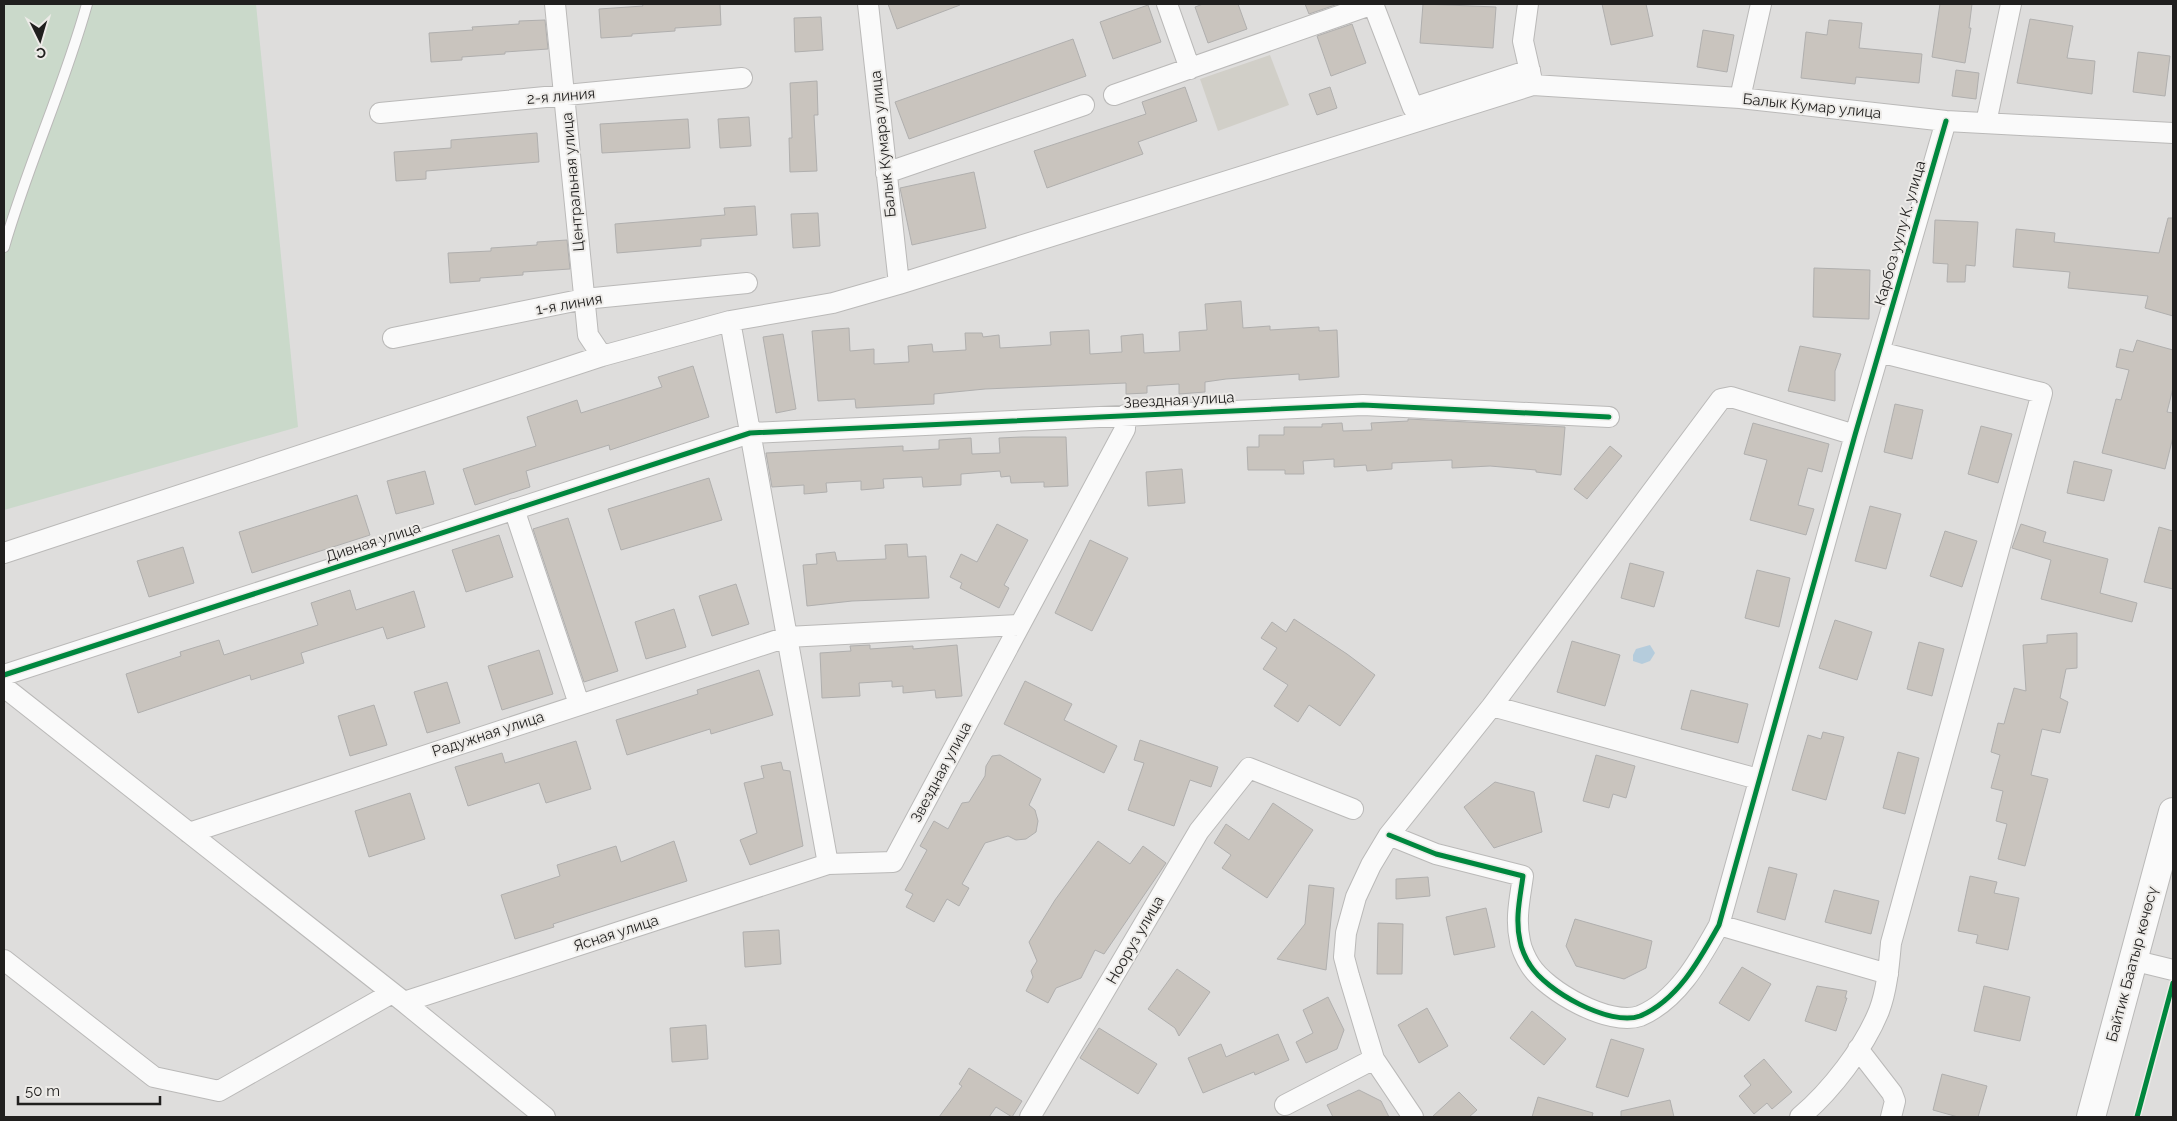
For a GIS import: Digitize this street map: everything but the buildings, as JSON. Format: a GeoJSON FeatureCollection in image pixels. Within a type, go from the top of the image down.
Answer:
{"type":"FeatureCollection","features":[{"type":"Feature","properties":{"kind":"main road","name":"Байтик Баатыр көчөсү"},"geometry":{"type":"LineString","coordinates":[[2091,1117],[2173,812]]}},
{"type":"Feature","properties":{"kind":"street","name":"Центральная улица"},"geometry":{"type":"LineString","coordinates":[[555,4],[588,335],[602,356]]}},
{"type":"Feature","properties":{"kind":"street","name":"Балык Кумара улица"},"geometry":{"type":"LineString","coordinates":[[868,4],[899,284]]}},
{"type":"Feature","properties":{"kind":"street"},"geometry":{"type":"LineString","coordinates":[[1167,4],[1190,69]]}},
{"type":"Feature","properties":{"kind":"street"},"geometry":{"type":"LineString","coordinates":[[1114,95],[1373,4],[1413,108],[1531,78]]}},
{"type":"Feature","properties":{"kind":"street"},"geometry":{"type":"LineString","coordinates":[[1528,4],[1523,41],[1531,78]]}},
{"type":"Feature","properties":{"kind":"street"},"geometry":{"type":"LineString","coordinates":[[1740,98],[1761,4]]}},
{"type":"Feature","properties":{"kind":"street"},"geometry":{"type":"LineString","coordinates":[[1986,122],[2011,4]]}},
{"type":"Feature","properties":{"kind":"street","name":"2-я линия"},"geometry":{"type":"LineString","coordinates":[[380,113],[742,78]]}},
{"type":"Feature","properties":{"kind":"street"},"geometry":{"type":"LineString","coordinates":[[4,553],[602,356],[730,321],[833,303],[899,284],[1531,78]]}},
{"type":"Feature","properties":{"kind":"street","name":"Балык Кумар улица"},"geometry":{"type":"LineString","coordinates":[[1531,78],[1740,98],[1946,121],[2173,133]]}},
{"type":"Feature","properties":{"kind":"street"},"geometry":{"type":"LineString","coordinates":[[886,173],[1084,105]]}},
{"type":"Feature","properties":{"kind":"street","name":"Карбоз уулу К. улица"},"geometry":{"type":"LineString","coordinates":[[1389,835],[1436,854],[1523,876],[1517,912],[1520,942],[1530,966],[1551,987],[1596,1013],[1620,1017],[1638,1016],[1658,1007],[1699,961],[1719,925],[1855,435],[1946,121]]}},
{"type":"Feature","properties":{"kind":"street","name":"1-я линия"},"geometry":{"type":"LineString","coordinates":[[393,338],[584,299],[747,283]]}},
{"type":"Feature","properties":{"kind":"street"},"geometry":{"type":"LineString","coordinates":[[730,321],[828,864]]}},
{"type":"Feature","properties":{"kind":"street"},"geometry":{"type":"LineString","coordinates":[[1800,1117],[1840,1075],[1858,1049],[1879,1010],[1888,974],[1893,934],[2042,393],[1879,352]]}},
{"type":"Feature","properties":{"kind":"street"},"geometry":{"type":"LineString","coordinates":[[1413,1117],[1374,1059],[1348,976],[1344,957],[1345,941],[1356,897],[1371,865],[1389,835],[1492,706],[1721,399],[1731,398],[1855,435]]}},
{"type":"Feature","properties":{"kind":"street","name":"Звездная улица"},"geometry":{"type":"LineString","coordinates":[[750,433],[1363,405],[1609,417]]}},
{"type":"Feature","properties":{"kind":"street","name":"Звездная улица"},"geometry":{"type":"LineString","coordinates":[[828,864],[892,862],[1126,429],[1124,415]]}},
{"type":"Feature","properties":{"kind":"street","name":"Дивная улица"},"geometry":{"type":"LineString","coordinates":[[4,674],[750,433]]}},
{"type":"Feature","properties":{"kind":"street"},"geometry":{"type":"LineString","coordinates":[[514,509],[579,704]]}},
{"type":"Feature","properties":{"kind":"street"},"geometry":{"type":"LineString","coordinates":[[787,637],[1019,625]]}},
{"type":"Feature","properties":{"kind":"street","name":"Радужная улица"},"geometry":{"type":"LineString","coordinates":[[189,833],[787,637]]}},
{"type":"Feature","properties":{"kind":"street"},"geometry":{"type":"LineString","coordinates":[[4,687],[398,997],[543,1117]]}},
{"type":"Feature","properties":{"kind":"street"},"geometry":{"type":"LineString","coordinates":[[1492,706],[1758,779]]}},
{"type":"Feature","properties":{"kind":"street","name":"Нооруз улица"},"geometry":{"type":"LineString","coordinates":[[1030,1117],[1199,831],[1249,768],[1353,809]]}},
{"type":"Feature","properties":{"kind":"street","name":"Ясная улица"},"geometry":{"type":"LineString","coordinates":[[4,960],[154,1077],[219,1091],[398,997],[828,864]]}},
{"type":"Feature","properties":{"kind":"street"},"geometry":{"type":"LineString","coordinates":[[1719,925],[1888,974]]}},
{"type":"Feature","properties":{"kind":"street"},"geometry":{"type":"LineString","coordinates":[[2132,960],[2173,970]]}},
{"type":"Feature","properties":{"kind":"street"},"geometry":{"type":"LineString","coordinates":[[1858,1049],[1892,1093],[1895,1101],[1891,1117]]}},
{"type":"Feature","properties":{"kind":"street"},"geometry":{"type":"LineString","coordinates":[[1285,1105],[1374,1059]]}},
{"type":"Feature","properties":{"kind":"lane"},"geometry":{"type":"LineString","coordinates":[[4,247],[19,193],[64,81],[87,4]]}},
{"type":"Feature","properties":{"kind":"shaded area"},"geometry":{"type":"Polygon","coordinates":[[[1270,55],[1289,105],[1218,131],[1200,79],[1270,55]]]}},
{"type":"Feature","properties":{"kind":"green space"},"geometry":{"type":"Polygon","coordinates":[[[4,4],[256,4],[298,427],[4,510],[4,4]]]}},
{"type":"Feature","properties":{"kind":"water"},"geometry":{"type":"Polygon","coordinates":[[[1650,645],[1655,653],[1650,661],[1642,664],[1633,661],[1636,649],[1650,645]]]}},
{"type":"Feature","properties":{"kind":"cycle path"},"geometry":{"type":"LineString","coordinates":[[1389,835],[1436,854],[1523,876],[1518,909],[1518,925],[1521,944],[1530,965],[1538,975],[1564,995],[1596,1012],[1627,1018],[1640,1016],[1666,1000],[1687,977],[1719,925],[1855,435],[1946,121]]}},
{"type":"Feature","properties":{"kind":"cycle path"},"geometry":{"type":"LineString","coordinates":[[4,675],[750,433],[1363,405],[1609,417]]}},
{"type":"Feature","properties":{"kind":"cycle path"},"geometry":{"type":"LineString","coordinates":[[2137,1117],[2173,983]]}}]}
